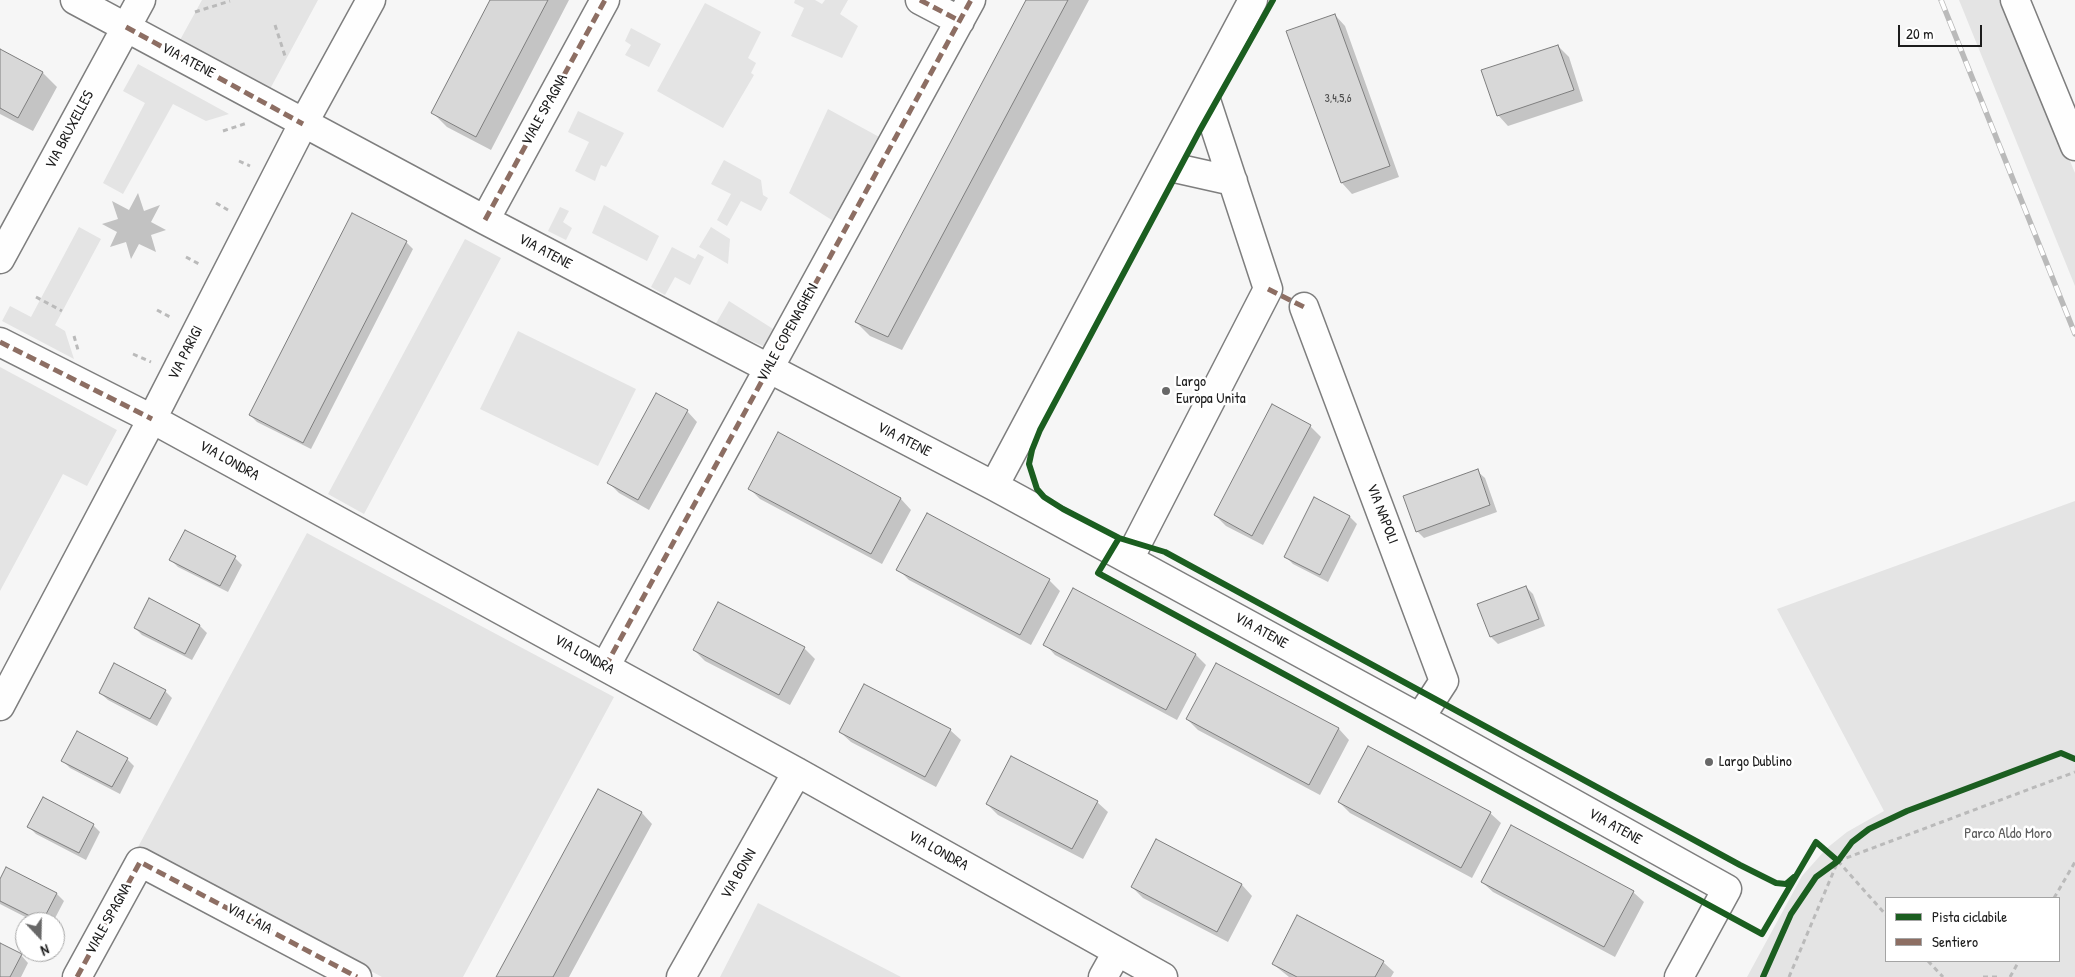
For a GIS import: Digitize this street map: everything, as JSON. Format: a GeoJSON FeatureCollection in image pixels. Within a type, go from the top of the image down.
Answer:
{"type":"FeatureCollection","features":[{"type":"Feature","properties":{"kind":"street","name":"VIA ATENE"},"geometry":{"type":"LineString","coordinates":[[75,0],[303,124],[768,370],[994,486],[1420,718],[1728,889],[1679,977]]}},
{"type":"Feature","properties":{"kind":"street","name":"VIA BRUXELLES"},"geometry":{"type":"LineString","coordinates":[[0,259],[140,0]]}},
{"type":"Feature","properties":{"kind":"street","name":"VIA PARIGI"},"geometry":{"type":"LineString","coordinates":[[0,706],[152,420],[303,124],[371,0]]}},
{"type":"Feature","properties":{"kind":"street","name":"VIALE SPAGNA"},"geometry":{"type":"LineString","coordinates":[[485,220],[605,0]]}},
{"type":"Feature","properties":{"kind":"street"},"geometry":{"type":"LineString","coordinates":[[920,0],[966,11]]}},
{"type":"Feature","properties":{"kind":"street"},"geometry":{"type":"LineString","coordinates":[[994,486],[1166,166],[1252,0]]}},
{"type":"Feature","properties":{"kind":"street"},"geometry":{"type":"LineString","coordinates":[[2015,0],[2075,146]]}},
{"type":"Feature","properties":{"kind":"street","name":"VIALE COPENAGHEN"},"geometry":{"type":"LineString","coordinates":[[605,667],[966,11]]}},
{"type":"Feature","properties":{"kind":"street"},"geometry":{"type":"LineString","coordinates":[[1129,559],[1268,290],[1204,94]]}},
{"type":"Feature","properties":{"kind":"street"},"geometry":{"type":"LineString","coordinates":[[1166,166],[1233,181]]}},
{"type":"Feature","properties":{"kind":"street","name":"VIA NAPOLI"},"geometry":{"type":"LineString","coordinates":[[1304,307],[1444,681],[1420,718]]}},
{"type":"Feature","properties":{"kind":"street","name":"VIA LONDRA"},"geometry":{"type":"LineString","coordinates":[[0,342],[152,420],[605,667],[1164,977]]}},
{"type":"Feature","properties":{"kind":"street","name":"VIA BONN"},"geometry":{"type":"LineString","coordinates":[[681,977],[797,772]]}},
{"type":"Feature","properties":{"kind":"street","name":"VIALE SPAGNA"},"geometry":{"type":"LineString","coordinates":[[77,977],[140,862]]}},
{"type":"Feature","properties":{"kind":"street","name":"VIA L'AIA"},"geometry":{"type":"LineString","coordinates":[[140,862],[357,977]]}},
{"type":"Feature","properties":{"kind":"street"},"geometry":{"type":"LineString","coordinates":[[1103,977],[1117,952]]}},
{"type":"Feature","properties":{"kind":"path"},"geometry":{"type":"LineString","coordinates":[[195,12],[230,1]]}},
{"type":"Feature","properties":{"kind":"path"},"geometry":{"type":"LineString","coordinates":[[275,25],[286,59]]}},
{"type":"Feature","properties":{"kind":"path"},"geometry":{"type":"LineString","coordinates":[[223,131],[253,121]]}},
{"type":"Feature","properties":{"kind":"path"},"geometry":{"type":"LineString","coordinates":[[186,257],[207,268]]}},
{"type":"Feature","properties":{"kind":"path"},"geometry":{"type":"LineString","coordinates":[[36,297],[62,311]]}},
{"type":"Feature","properties":{"kind":"path"},"geometry":{"type":"LineString","coordinates":[[157,310],[179,322]]}},
{"type":"Feature","properties":{"kind":"path"},"geometry":{"type":"LineString","coordinates":[[133,354],[156,365]]}},
{"type":"Feature","properties":{"kind":"path"},"geometry":{"type":"LineString","coordinates":[[1823,872],[1838,861],[2075,772]]}},
{"type":"Feature","properties":{"kind":"path"},"geometry":{"type":"LineString","coordinates":[[1789,977],[1838,861],[1847,848]]}},
{"type":"Feature","properties":{"kind":"path"},"geometry":{"type":"LineString","coordinates":[[1830,855],[1838,861],[1885,914]]}},
{"type":"Feature","properties":{"kind":"path"},"geometry":{"type":"LineString","coordinates":[[2055,897],[2075,862]]}},
{"type":"Feature","properties":{"kind":"path"},"geometry":{"type":"LineString","coordinates":[[1929,962],[1942,977]]}},
{"type":"Feature","properties":{"kind":"path"},"geometry":{"type":"LineString","coordinates":[[2010,977],[2018,962]]}},
{"type":"Feature","properties":{"kind":"path"},"geometry":{"type":"LineString","coordinates":[[1983,977],[2000,977]]}},
{"type":"Feature","properties":{"kind":"green space"},"geometry":{"type":"Polygon","coordinates":[[[202,0],[318,0],[270,89],[180,40],[202,0]]]}},
{"type":"Feature","properties":{"kind":"green space"},"geometry":{"type":"Polygon","coordinates":[[[795,0],[815,0],[822,4],[825,0],[848,0],[840,14],[858,26],[842,58],[791,36],[804,8],[794,3],[795,0]]]}},
{"type":"Feature","properties":{"kind":"green space"},"geometry":{"type":"Polygon","coordinates":[[[1959,0],[2004,0],[2075,173],[2075,286],[1959,0]]]}},
{"type":"Feature","properties":{"kind":"green space"},"geometry":{"type":"Polygon","coordinates":[[[705,3],[761,32],[748,58],[756,63],[751,73],[754,75],[723,128],[657,91],[705,3]]]}},
{"type":"Feature","properties":{"kind":"green space"},"geometry":{"type":"Polygon","coordinates":[[[631,28],[661,44],[649,67],[625,55],[631,45],[625,41],[631,28]]]}},
{"type":"Feature","properties":{"kind":"green space"},"geometry":{"type":"Polygon","coordinates":[[[138,64],[229,114],[206,121],[173,104],[123,194],[103,183],[145,103],[123,91],[138,64]]]}},
{"type":"Feature","properties":{"kind":"green space"},"geometry":{"type":"Polygon","coordinates":[[[828,109],[881,138],[835,222],[789,193],[828,109]]]}},
{"type":"Feature","properties":{"kind":"green space"},"geometry":{"type":"Polygon","coordinates":[[[578,111],[624,133],[606,167],[601,165],[595,181],[575,171],[589,142],[568,132],[578,111]]]}},
{"type":"Feature","properties":{"kind":"green space"},"geometry":{"type":"Polygon","coordinates":[[[724,160],[761,180],[763,195],[768,198],[761,211],[741,201],[727,226],[717,220],[731,194],[711,184],[724,160]]]}},
{"type":"Feature","properties":{"kind":"green space"},"geometry":{"type":"Polygon","coordinates":[[[604,205],[659,236],[647,261],[592,233],[604,205]]]}},
{"type":"Feature","properties":{"kind":"green space"},"geometry":{"type":"Polygon","coordinates":[[[560,207],[569,211],[563,222],[572,228],[566,240],[548,231],[560,207]]]}},
{"type":"Feature","properties":{"kind":"green space"},"geometry":{"type":"Polygon","coordinates":[[[79,227],[101,239],[55,325],[65,331],[74,359],[2,321],[10,306],[31,317],[79,227]]]}},
{"type":"Feature","properties":{"kind":"green space"},"geometry":{"type":"Polygon","coordinates":[[[711,227],[730,239],[728,264],[699,247],[711,227]]]}},
{"type":"Feature","properties":{"kind":"green space"},"geometry":{"type":"Polygon","coordinates":[[[465,239],[501,258],[364,514],[328,494],[465,239]]]}},
{"type":"Feature","properties":{"kind":"green space"},"geometry":{"type":"Polygon","coordinates":[[[672,247],[695,259],[698,254],[704,257],[690,285],[675,277],[665,295],[651,287],[672,247]]]}},
{"type":"Feature","properties":{"kind":"green space"},"geometry":{"type":"Polygon","coordinates":[[[729,301],[781,334],[772,350],[715,325],[729,301]]]}},
{"type":"Feature","properties":{"kind":"green space"},"geometry":{"type":"Polygon","coordinates":[[[518,331],[636,389],[598,466],[480,409],[518,331]]]}},
{"type":"Feature","properties":{"kind":"green space"},"geometry":{"type":"Polygon","coordinates":[[[0,367],[117,430],[87,486],[63,474],[0,591],[0,367]]]}},
{"type":"Feature","properties":{"kind":"green space","name":"Parco Aldo Moro"},"geometry":{"type":"Polygon","coordinates":[[[2075,501],[2075,977],[1747,977],[1802,876],[1827,848],[1847,832],[1884,811],[1777,609],[2075,501]]]}},
{"type":"Feature","properties":{"kind":"green space"},"geometry":{"type":"Polygon","coordinates":[[[307,533],[614,697],[463,977],[382,977],[138,847],[307,533]]]}},
{"type":"Feature","properties":{"kind":"green space"},"geometry":{"type":"Polygon","coordinates":[[[758,903],[901,977],[720,977],[758,903]]]}},
{"type":"Feature","properties":{"kind":"shaded area"},"geometry":{"type":"Polygon","coordinates":[[[138,193],[144,211],[160,205],[151,222],[166,230],[151,235],[156,252],[139,244],[131,259],[126,242],[110,247],[117,232],[102,224],[118,219],[112,201],[129,210],[138,193]]]}},
{"type":"Feature","properties":{"kind":"building"},"geometry":{"type":"Polygon","coordinates":[[[490,0],[548,0],[476,137],[431,113],[490,0]]]}},
{"type":"Feature","properties":{"kind":"building"},"geometry":{"type":"Polygon","coordinates":[[[1026,0],[1068,0],[888,337],[855,322],[1026,0]]]}},
{"type":"Feature","properties":{"kind":"building"},"geometry":{"type":"Polygon","coordinates":[[[1335,14],[1390,166],[1341,183],[1286,31],[1335,14]]]}},
{"type":"Feature","properties":{"kind":"building"},"geometry":{"type":"Polygon","coordinates":[[[1558,45],[1574,90],[1497,116],[1481,70],[1558,45]]]}},
{"type":"Feature","properties":{"kind":"building"},"geometry":{"type":"Polygon","coordinates":[[[0,49],[43,72],[18,118],[0,108],[0,49]]]}},
{"type":"Feature","properties":{"kind":"building"},"geometry":{"type":"Polygon","coordinates":[[[352,213],[407,241],[303,443],[249,415],[352,213]]]}},
{"type":"Feature","properties":{"kind":"building"},"geometry":{"type":"Polygon","coordinates":[[[656,393],[688,410],[638,500],[607,483],[656,393]]]}},
{"type":"Feature","properties":{"kind":"building"},"geometry":{"type":"Polygon","coordinates":[[[1272,404],[1311,425],[1252,536],[1214,515],[1272,404]]]}},
{"type":"Feature","properties":{"kind":"building"},"geometry":{"type":"Polygon","coordinates":[[[778,432],[901,498],[871,554],[748,489],[778,432]]]}},
{"type":"Feature","properties":{"kind":"building"},"geometry":{"type":"Polygon","coordinates":[[[1478,469],[1490,505],[1416,532],[1403,496],[1478,469]]]}},
{"type":"Feature","properties":{"kind":"building"},"geometry":{"type":"Polygon","coordinates":[[[1314,497],[1350,516],[1320,575],[1284,557],[1314,497]]]}},
{"type":"Feature","properties":{"kind":"building"},"geometry":{"type":"Polygon","coordinates":[[[927,513],[1050,579],[1020,635],[896,570],[927,513]]]}},
{"type":"Feature","properties":{"kind":"building"},"geometry":{"type":"Polygon","coordinates":[[[185,530],[236,556],[220,586],[169,560],[185,530]]]}},
{"type":"Feature","properties":{"kind":"building"},"geometry":{"type":"Polygon","coordinates":[[[1526,586],[1539,619],[1490,637],[1477,604],[1526,586]]]}},
{"type":"Feature","properties":{"kind":"building"},"geometry":{"type":"Polygon","coordinates":[[[1073,588],[1196,654],[1166,710],[1043,645],[1073,588]]]}},
{"type":"Feature","properties":{"kind":"building"},"geometry":{"type":"Polygon","coordinates":[[[149,598],[200,625],[185,654],[134,628],[149,598]]]}},
{"type":"Feature","properties":{"kind":"building"},"geometry":{"type":"Polygon","coordinates":[[[718,602],[805,647],[779,695],[693,650],[718,602]]]}},
{"type":"Feature","properties":{"kind":"building"},"geometry":{"type":"Polygon","coordinates":[[[114,663],[166,690],[150,719],[99,693],[114,663]]]}},
{"type":"Feature","properties":{"kind":"building"},"geometry":{"type":"Polygon","coordinates":[[[1216,663],[1339,728],[1309,785],[1186,719],[1216,663]]]}},
{"type":"Feature","properties":{"kind":"building"},"geometry":{"type":"Polygon","coordinates":[[[864,684],[951,729],[925,777],[839,732],[864,684]]]}},
{"type":"Feature","properties":{"kind":"building"},"geometry":{"type":"Polygon","coordinates":[[[77,731],[128,758],[112,787],[61,761],[77,731]]]}},
{"type":"Feature","properties":{"kind":"building"},"geometry":{"type":"Polygon","coordinates":[[[1368,746],[1491,812],[1461,868],[1338,802],[1368,746]]]}},
{"type":"Feature","properties":{"kind":"building"},"geometry":{"type":"Polygon","coordinates":[[[1011,756],[1098,801],[1072,849],[986,804],[1011,756]]]}},
{"type":"Feature","properties":{"kind":"building"},"geometry":{"type":"Polygon","coordinates":[[[598,789],[642,812],[553,977],[496,977],[598,789]]]}},
{"type":"Feature","properties":{"kind":"building"},"geometry":{"type":"Polygon","coordinates":[[[43,797],[94,824],[79,853],[27,827],[43,797]]]}},
{"type":"Feature","properties":{"kind":"building"},"geometry":{"type":"Polygon","coordinates":[[[1511,825],[1634,891],[1604,947],[1481,882],[1511,825]]]}},
{"type":"Feature","properties":{"kind":"building"},"geometry":{"type":"Polygon","coordinates":[[[1156,839],[1242,884],[1217,932],[1131,887],[1156,839]]]}},
{"type":"Feature","properties":{"kind":"building"},"geometry":{"type":"Polygon","coordinates":[[[6,867],[57,893],[47,912],[22,912],[0,901],[0,879],[6,867]]]}},
{"type":"Feature","properties":{"kind":"building"},"geometry":{"type":"Polygon","coordinates":[[[1297,915],[1384,961],[1375,977],[1297,977],[1272,964],[1297,915]]]}},
{"type":"Feature","properties":{"kind":"building"},"geometry":{"type":"Polygon","coordinates":[[[0,943],[15,950],[15,962],[18,962],[10,977],[0,977],[0,943]]]}},
{"type":"Feature","properties":{"kind":"railway"},"geometry":{"type":"LineString","coordinates":[[1941,0],[2075,334]]}},
{"type":"Feature","properties":{"kind":"marked path"},"geometry":{"type":"LineString","coordinates":[[485,220],[605,0]]}},
{"type":"Feature","properties":{"kind":"marked path"},"geometry":{"type":"LineString","coordinates":[[920,0],[960,21]]}},
{"type":"Feature","properties":{"kind":"marked path"},"geometry":{"type":"LineString","coordinates":[[605,667],[971,0]]}},
{"type":"Feature","properties":{"kind":"marked path"},"geometry":{"type":"LineString","coordinates":[[126,27],[303,124]]}},
{"type":"Feature","properties":{"kind":"marked path"},"geometry":{"type":"LineString","coordinates":[[1268,289],[1304,307]]}},
{"type":"Feature","properties":{"kind":"marked path"},"geometry":{"type":"LineString","coordinates":[[0,342],[152,419]]}},
{"type":"Feature","properties":{"kind":"marked path"},"geometry":{"type":"LineString","coordinates":[[77,977],[140,862],[357,977]]}},
{"type":"Feature","properties":{"kind":"cycle path"},"geometry":{"type":"LineString","coordinates":[[1273,0],[1200,130],[1040,430],[1029,464],[1037,489],[1044,497],[1063,509],[1119,538],[1165,552],[1740,865],[1776,883],[1786,884],[1794,877]]}},
{"type":"Feature","properties":{"kind":"cycle path"},"geometry":{"type":"LineString","coordinates":[[1119,538],[1098,573],[1762,934],[1816,842],[1838,861]]}},
{"type":"Feature","properties":{"kind":"cycle path"},"geometry":{"type":"LineString","coordinates":[[1763,977],[1791,914],[1816,877],[1838,861],[1852,842],[1869,829],[1907,811],[2061,753],[2075,759]]}},
{"type":"Feature","properties":{"kind":"place","name":"Largo Europa Unita"},"geometry":{"type":"Point","coordinates":[1166,391]}},
{"type":"Feature","properties":{"kind":"place","name":"Largo Dublino"},"geometry":{"type":"Point","coordinates":[1709,762]}}]}
